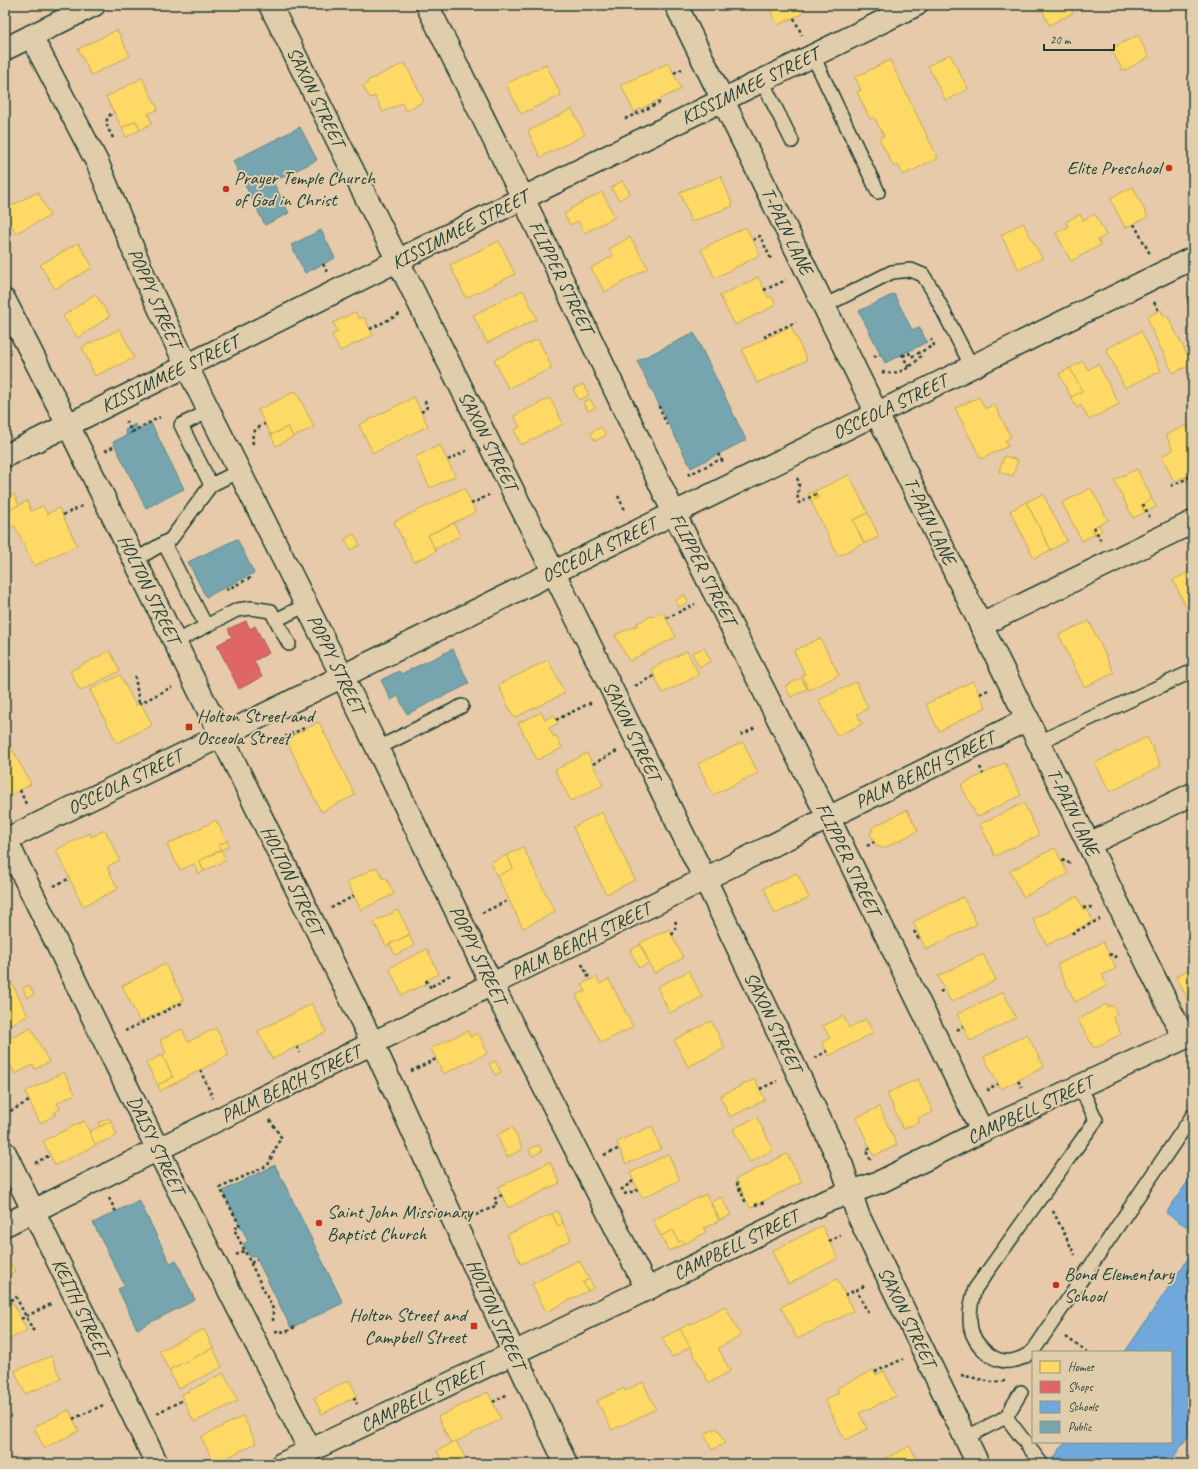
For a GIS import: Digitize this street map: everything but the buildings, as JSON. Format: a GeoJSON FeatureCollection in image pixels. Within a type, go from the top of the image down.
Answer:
{"type":"FeatureCollection","features":[{"type":"Feature","properties":{"kind":"street"},"geometry":{"type":"LineString","coordinates":[[5,49],[94,5]]}},
{"type":"Feature","properties":{"kind":"street","name":"SAXON STREET"},"geometry":{"type":"LineString","coordinates":[[270,5],[554,572],[705,880],[842,1166],[858,1215],[978,1464]]}},
{"type":"Feature","properties":{"kind":"street","name":"FLIPPER STREET"},"geometry":{"type":"LineString","coordinates":[[427,5],[523,198],[674,513],[829,819],[982,1131]]}},
{"type":"Feature","properties":{"kind":"street","name":"T-PAIN LANE"},"geometry":{"type":"LineString","coordinates":[[676,5],[1089,844],[1189,1036]]}},
{"type":"Feature","properties":{"kind":"street","name":"KISSIMMEE STREET"},"geometry":{"type":"LineString","coordinates":[[5,456],[187,367],[523,198],[916,5]]}},
{"type":"Feature","properties":{"kind":"street","name":"POPPY STREET"},"geometry":{"type":"LineString","coordinates":[[31,36],[98,164],[145,278],[187,367],[378,748],[492,985],[647,1289]]}},
{"type":"Feature","properties":{"kind":"street","name":"OSCEOLA STREET"},"geometry":{"type":"LineString","coordinates":[[5,839],[221,736],[1193,258]]}},
{"type":"Feature","properties":{"kind":"street","name":"HOLTON STREET"},"geometry":{"type":"LineString","coordinates":[[5,301],[135,560],[373,1044],[566,1464]]}},
{"type":"Feature","properties":{"kind":"street"},"geometry":{"type":"LineString","coordinates":[[982,625],[1193,522]]}},
{"type":"Feature","properties":{"kind":"street","name":"PALM BEACH STREET"},"geometry":{"type":"LineString","coordinates":[[5,1225],[829,819],[1028,719]]}},
{"type":"Feature","properties":{"kind":"street"},"geometry":{"type":"LineString","coordinates":[[1089,844],[1193,794]]}},
{"type":"Feature","properties":{"kind":"street","name":"DAISY STREET"},"geometry":{"type":"LineString","coordinates":[[5,839],[158,1150],[310,1450]]}},
{"type":"Feature","properties":{"kind":"street","name":"CAMPBELL STREET"},"geometry":{"type":"LineString","coordinates":[[282,1464],[647,1289],[824,1202],[882,1181],[982,1131],[1189,1036]]}},
{"type":"Feature","properties":{"kind":"street","name":"KEITH STREET"},"geometry":{"type":"LineString","coordinates":[[5,1153],[157,1464]]}},
{"type":"Feature","properties":{"kind":"lane"},"geometry":{"type":"LineString","coordinates":[[813,56],[878,192]]}},
{"type":"Feature","properties":{"kind":"lane"},"geometry":{"type":"LineString","coordinates":[[762,81],[792,140]]}},
{"type":"Feature","properties":{"kind":"lane"},"geometry":{"type":"LineString","coordinates":[[824,306],[892,272],[911,270],[923,275],[933,291],[972,367]]}},
{"type":"Feature","properties":{"kind":"lane"},"geometry":{"type":"LineString","coordinates":[[209,411],[181,425],[211,485]]}},
{"type":"Feature","properties":{"kind":"lane"},"geometry":{"type":"LineString","coordinates":[[135,560],[171,539],[211,485],[239,471]]}},
{"type":"Feature","properties":{"kind":"lane"},"geometry":{"type":"LineString","coordinates":[[164,543],[206,626]]}},
{"type":"Feature","properties":{"kind":"lane"},"geometry":{"type":"LineString","coordinates":[[276,620],[306,605]]}},
{"type":"Feature","properties":{"kind":"lane"},"geometry":{"type":"LineString","coordinates":[[175,642],[237,610],[251,608],[271,611],[289,644]]}},
{"type":"Feature","properties":{"kind":"lane"},"geometry":{"type":"LineString","coordinates":[[1039,742],[1193,671]]}},
{"type":"Feature","properties":{"kind":"lane"},"geometry":{"type":"LineString","coordinates":[[378,748],[462,706]]}},
{"type":"Feature","properties":{"kind":"lane"},"geometry":{"type":"LineString","coordinates":[[1032,1352],[1024,1358],[1004,1361],[987,1353],[975,1341],[971,1329],[970,1305],[975,1289],[1096,1120],[1080,1086]]}},
{"type":"Feature","properties":{"kind":"lane"},"geometry":{"type":"LineString","coordinates":[[1033,1351],[1193,1115]]}},
{"type":"Feature","properties":{"kind":"lane"},"geometry":{"type":"LineString","coordinates":[[965,1438],[1006,1417],[1021,1392]]}},
{"type":"Feature","properties":{"kind":"lane"},"geometry":{"type":"LineString","coordinates":[[1006,1417],[1041,1462]]}},
{"type":"Feature","properties":{"kind":"path"},"geometry":{"type":"LineString","coordinates":[[625,119],[659,103],[658,101]]}},
{"type":"Feature","properties":{"kind":"path"},"geometry":{"type":"LineString","coordinates":[[113,138],[106,125],[106,121],[109,115],[114,112]]}},
{"type":"Feature","properties":{"kind":"path"},"geometry":{"type":"LineString","coordinates":[[1134,224],[1152,258]]}},
{"type":"Feature","properties":{"kind":"path"},"geometry":{"type":"LineString","coordinates":[[753,240],[760,236],[771,259]]}},
{"type":"Feature","properties":{"kind":"path"},"geometry":{"type":"LineString","coordinates":[[1187,299],[1193,296]]}},
{"type":"Feature","properties":{"kind":"path"},"geometry":{"type":"LineString","coordinates":[[1156,305],[1159,311]]}},
{"type":"Feature","properties":{"kind":"path"},"geometry":{"type":"LineString","coordinates":[[370,329],[401,314]]}},
{"type":"Feature","properties":{"kind":"path"},"geometry":{"type":"LineString","coordinates":[[766,338],[765,336],[796,322]]}},
{"type":"Feature","properties":{"kind":"path"},"geometry":{"type":"LineString","coordinates":[[911,371],[903,355],[909,353],[910,357],[934,345],[931,339]]}},
{"type":"Feature","properties":{"kind":"path"},"geometry":{"type":"LineString","coordinates":[[879,371],[901,371],[909,367],[921,356]]}},
{"type":"Feature","properties":{"kind":"path"},"geometry":{"type":"LineString","coordinates":[[421,412],[427,407],[426,401]]}},
{"type":"Feature","properties":{"kind":"path"},"geometry":{"type":"LineString","coordinates":[[660,407],[667,425]]}},
{"type":"Feature","properties":{"kind":"path"},"geometry":{"type":"LineString","coordinates":[[132,432],[160,417]]}},
{"type":"Feature","properties":{"kind":"path"},"geometry":{"type":"LineString","coordinates":[[256,449],[253,444],[252,435],[256,428],[265,424]]}},
{"type":"Feature","properties":{"kind":"path"},"geometry":{"type":"LineString","coordinates":[[448,460],[468,450]]}},
{"type":"Feature","properties":{"kind":"path"},"geometry":{"type":"LineString","coordinates":[[718,454],[725,468]]}},
{"type":"Feature","properties":{"kind":"path"},"geometry":{"type":"LineString","coordinates":[[688,475],[721,458]]}},
{"type":"Feature","properties":{"kind":"path"},"geometry":{"type":"LineString","coordinates":[[1171,486],[1190,476],[1193,482]]}},
{"type":"Feature","properties":{"kind":"path"},"geometry":{"type":"LineString","coordinates":[[471,504],[491,494]]}},
{"type":"Feature","properties":{"kind":"path"},"geometry":{"type":"LineString","coordinates":[[799,503],[816,494]]}},
{"type":"Feature","properties":{"kind":"path"},"geometry":{"type":"LineString","coordinates":[[618,496],[628,516]]}},
{"type":"Feature","properties":{"kind":"path"},"geometry":{"type":"LineString","coordinates":[[63,515],[83,505]]}},
{"type":"Feature","properties":{"kind":"path"},"geometry":{"type":"LineString","coordinates":[[226,590],[247,578]]}},
{"type":"Feature","properties":{"kind":"path"},"geometry":{"type":"LineString","coordinates":[[666,618],[700,600]]}},
{"type":"Feature","properties":{"kind":"path"},"geometry":{"type":"LineString","coordinates":[[135,676],[139,704],[172,687]]}},
{"type":"Feature","properties":{"kind":"path"},"geometry":{"type":"LineString","coordinates":[[556,720],[592,702]]}},
{"type":"Feature","properties":{"kind":"path"},"geometry":{"type":"LineString","coordinates":[[740,735],[762,725]]}},
{"type":"Feature","properties":{"kind":"path"},"geometry":{"type":"LineString","coordinates":[[285,737],[304,728],[304,730]]}},
{"type":"Feature","properties":{"kind":"path"},"geometry":{"type":"LineString","coordinates":[[593,764],[617,751]]}},
{"type":"Feature","properties":{"kind":"path"},"geometry":{"type":"LineString","coordinates":[[1062,861],[1065,860],[1070,862],[1075,869]]}},
{"type":"Feature","properties":{"kind":"path"},"geometry":{"type":"LineString","coordinates":[[462,923],[509,900]]}},
{"type":"Feature","properties":{"kind":"path"},"geometry":{"type":"LineString","coordinates":[[1072,932],[1073,933],[1100,919],[1092,908],[1083,908]]}},
{"type":"Feature","properties":{"kind":"path"},"geometry":{"type":"LineString","coordinates":[[914,931],[918,938],[920,937]]}},
{"type":"Feature","properties":{"kind":"path"},"geometry":{"type":"LineString","coordinates":[[430,987],[450,975]]}},
{"type":"Feature","properties":{"kind":"path"},"geometry":{"type":"LineString","coordinates":[[105,1041],[184,1002]]}},
{"type":"Feature","properties":{"kind":"path"},"geometry":{"type":"LineString","coordinates":[[390,1081],[436,1059]]}},
{"type":"Feature","properties":{"kind":"path"},"geometry":{"type":"LineString","coordinates":[[200,1070],[223,1118]]}},
{"type":"Feature","properties":{"kind":"path"},"geometry":{"type":"LineString","coordinates":[[760,1089],[780,1079]]}},
{"type":"Feature","properties":{"kind":"path"},"geometry":{"type":"LineString","coordinates":[[991,1094],[988,1089],[998,1084]]}},
{"type":"Feature","properties":{"kind":"path"},"geometry":{"type":"LineString","coordinates":[[258,1100],[281,1138],[268,1165],[248,1176],[220,1188],[240,1226],[234,1229],[273,1309],[274,1316],[271,1331],[286,1332],[295,1327]]}},
{"type":"Feature","properties":{"kind":"path"},"geometry":{"type":"LineString","coordinates":[[5,1114],[29,1101]]}},
{"type":"Feature","properties":{"kind":"path"},"geometry":{"type":"LineString","coordinates":[[870,1148],[864,1152],[871,1161],[876,1164]]}},
{"type":"Feature","properties":{"kind":"path"},"geometry":{"type":"LineString","coordinates":[[738,1183],[736,1184],[746,1203]]}},
{"type":"Feature","properties":{"kind":"path"},"geometry":{"type":"LineString","coordinates":[[1044,1193],[1078,1260]]}},
{"type":"Feature","properties":{"kind":"path"},"geometry":{"type":"LineString","coordinates":[[456,1225],[497,1205],[494,1200],[502,1195]]}},
{"type":"Feature","properties":{"kind":"path"},"geometry":{"type":"LineString","coordinates":[[756,1205],[764,1202]]}},
{"type":"Feature","properties":{"kind":"path"},"geometry":{"type":"LineString","coordinates":[[829,1241],[844,1233]]}},
{"type":"Feature","properties":{"kind":"path"},"geometry":{"type":"LineString","coordinates":[[237,1255],[245,1251]]}},
{"type":"Feature","properties":{"kind":"path"},"geometry":{"type":"LineString","coordinates":[[250,1263],[257,1260]]}},
{"type":"Feature","properties":{"kind":"path"},"geometry":{"type":"LineString","coordinates":[[845,1295],[868,1284]]}},
{"type":"Feature","properties":{"kind":"path"},"geometry":{"type":"LineString","coordinates":[[856,1289],[868,1313]]}},
{"type":"Feature","properties":{"kind":"path"},"geometry":{"type":"LineString","coordinates":[[21,1319],[73,1292]]}},
{"type":"Feature","properties":{"kind":"path"},"geometry":{"type":"LineString","coordinates":[[5,1303],[16,1297],[34,1332]]}},
{"type":"Feature","properties":{"kind":"path"},"geometry":{"type":"LineString","coordinates":[[1066,1337],[1086,1351]]}},
{"type":"Feature","properties":{"kind":"path"},"geometry":{"type":"LineString","coordinates":[[875,1372],[903,1359]]}},
{"type":"Feature","properties":{"kind":"path"},"geometry":{"type":"LineString","coordinates":[[493,1402],[508,1394]]}},
{"type":"Feature","properties":{"kind":"path"},"geometry":{"type":"LineString","coordinates":[[73,1419],[123,1395]]}},
{"type":"Feature","properties":{"kind":"path"},"geometry":{"type":"LineString","coordinates":[[137,1423],[183,1400]]}},
{"type":"Feature","properties":{"kind":"place","name":"Elite Preschool"},"geometry":{"type":"Point","coordinates":[1169,168]}},
{"type":"Feature","properties":{"kind":"place","name":"Prayer Temple Church of God in Christ"},"geometry":{"type":"Point","coordinates":[226,189]}},
{"type":"Feature","properties":{"kind":"place","name":"Holton Street and Osceola Street"},"geometry":{"type":"Point","coordinates":[189,727]}},
{"type":"Feature","properties":{"kind":"place","name":"Saint John Missionary Baptist Church"},"geometry":{"type":"Point","coordinates":[319,1223]}},
{"type":"Feature","properties":{"kind":"place","name":"Bond Elementary School"},"geometry":{"type":"Point","coordinates":[1056,1285]}},
{"type":"Feature","properties":{"kind":"place","name":"Holton Street and Campbell Street"},"geometry":{"type":"Point","coordinates":[474,1326]}}]}
